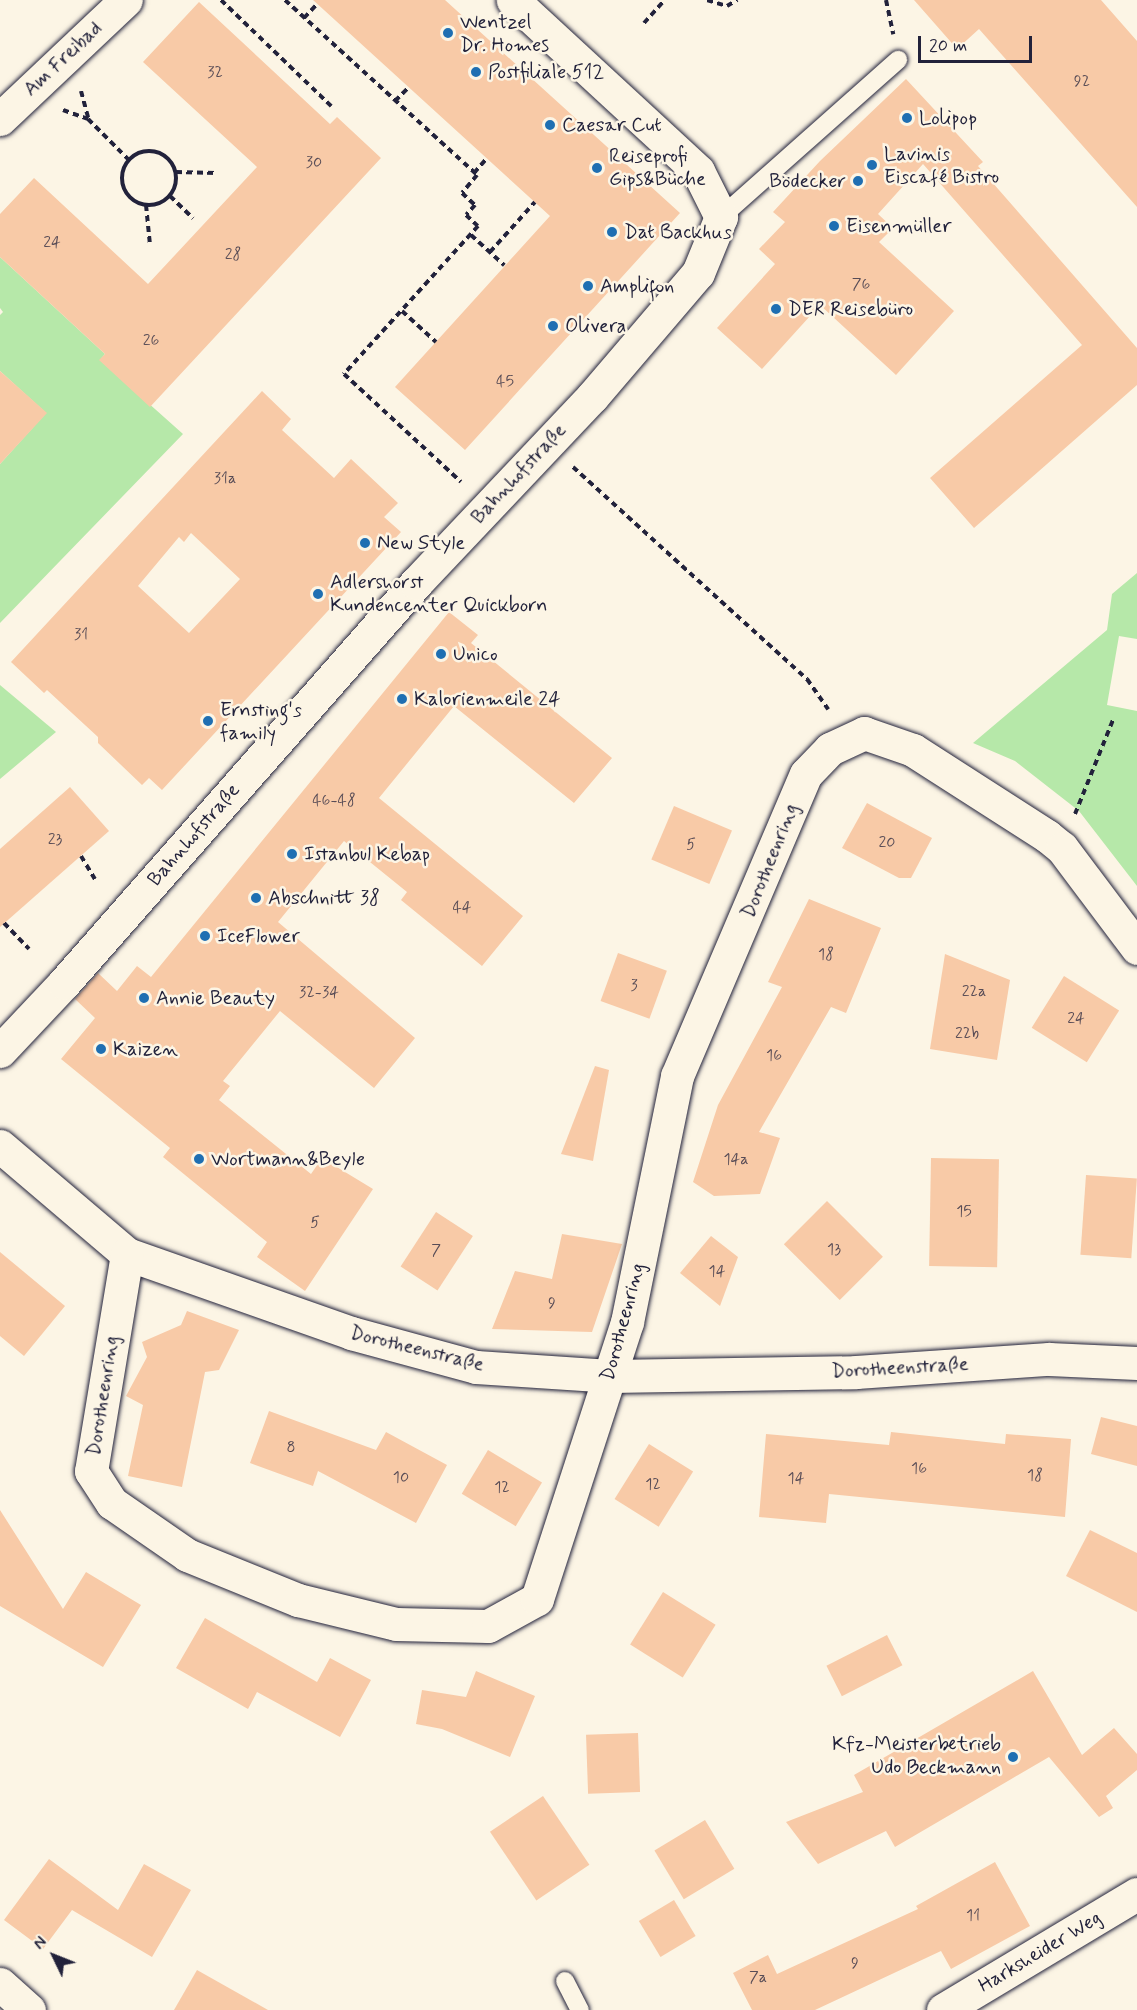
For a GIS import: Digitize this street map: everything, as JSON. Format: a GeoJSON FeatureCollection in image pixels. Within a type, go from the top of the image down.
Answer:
{"type":"FeatureCollection","features":[{"type":"Feature","properties":{"kind":"street","name":"Am Freibad"},"geometry":{"type":"LineString","coordinates":[[0,119],[126,0]]}},
{"type":"Feature","properties":{"kind":"street"},"geometry":{"type":"LineString","coordinates":[[513,0],[698,171],[720,217]]}},
{"type":"Feature","properties":{"kind":"street","name":"Bahnhofstraße"},"geometry":{"type":"LineString","coordinates":[[0,1051],[72,974],[416,583],[592,397],[698,273],[720,217]]}},
{"type":"Feature","properties":{"kind":"street","name":"Dorotheenring"},"geometry":{"type":"LineString","coordinates":[[127,1254],[91,1471],[112,1503],[187,1555],[298,1600],[396,1624],[488,1626],[537,1599],[627,1322],[677,1076],[806,774],[830,749],[864,733],[913,750],[1062,848],[1137,948]]}},
{"type":"Feature","properties":{"kind":"street","name":"Dorotheenstraße"},"geometry":{"type":"LineString","coordinates":[[0,1146],[127,1254],[351,1333],[476,1367],[610,1376],[856,1372],[1049,1359],[1137,1364]]}},
{"type":"Feature","properties":{"kind":"street","name":"Harksheider Weg"},"geometry":{"type":"LineString","coordinates":[[950,2008],[1137,1894]]}},
{"type":"Feature","properties":{"kind":"street"},"geometry":{"type":"LineString","coordinates":[[0,1984],[29,2010]]}},
{"type":"Feature","properties":{"kind":"lane"},"geometry":{"type":"LineString","coordinates":[[720,217],[898,60]]}},
{"type":"Feature","properties":{"kind":"lane"},"geometry":{"type":"LineString","coordinates":[[565,1981],[580,2010]]}},
{"type":"Feature","properties":{"kind":"path"},"geometry":{"type":"LineString","coordinates":[[221,0],[331,106]]}},
{"type":"Feature","properties":{"kind":"path"},"geometry":{"type":"LineString","coordinates":[[285,0],[477,176],[462,193],[475,205],[466,215],[478,226],[344,374],[436,459]]}},
{"type":"Feature","properties":{"kind":"path"},"geometry":{"type":"LineString","coordinates":[[644,23],[665,0]]}},
{"type":"Feature","properties":{"kind":"path"},"geometry":{"type":"LineString","coordinates":[[706,0],[727,6],[737,0]]}},
{"type":"Feature","properties":{"kind":"path"},"geometry":{"type":"LineString","coordinates":[[304,18],[317,4]]}},
{"type":"Feature","properties":{"kind":"path"},"geometry":{"type":"LineString","coordinates":[[395,101],[409,87]]}},
{"type":"Feature","properties":{"kind":"path"},"geometry":{"type":"LineString","coordinates":[[31,89],[45,104],[88,119],[128,159]]}},
{"type":"Feature","properties":{"kind":"path"},"geometry":{"type":"LineString","coordinates":[[149,150],[162,153],[171,160],[176,172],[175,188],[162,203],[146,205],[131,199],[124,189],[122,171],[128,159],[138,152],[149,150]]}},
{"type":"Feature","properties":{"kind":"path"},"geometry":{"type":"LineString","coordinates":[[474,173],[487,158]]}},
{"type":"Feature","properties":{"kind":"path"},"geometry":{"type":"LineString","coordinates":[[176,172],[216,173]]}},
{"type":"Feature","properties":{"kind":"path"},"geometry":{"type":"LineString","coordinates":[[170,196],[193,218]]}},
{"type":"Feature","properties":{"kind":"path"},"geometry":{"type":"LineString","coordinates":[[490,252],[535,202]]}},
{"type":"Feature","properties":{"kind":"path"},"geometry":{"type":"LineString","coordinates":[[146,205],[150,245]]}},
{"type":"Feature","properties":{"kind":"path"},"geometry":{"type":"LineString","coordinates":[[471,235],[504,265]]}},
{"type":"Feature","properties":{"kind":"path"},"geometry":{"type":"LineString","coordinates":[[402,311],[436,342]]}},
{"type":"Feature","properties":{"kind":"path"},"geometry":{"type":"LineString","coordinates":[[547,444],[807,680],[828,707],[830,749]]}},
{"type":"Feature","properties":{"kind":"path"},"geometry":{"type":"LineString","coordinates":[[1062,848],[1113,720]]}},
{"type":"Feature","properties":{"kind":"path"},"geometry":{"type":"LineString","coordinates":[[81,856],[95,879]]}},
{"type":"Feature","properties":{"kind":"path"},"geometry":{"type":"LineString","coordinates":[[4,923],[29,949]]}},
{"type":"Feature","properties":{"kind":"green space"},"geometry":{"type":"Polygon","coordinates":[[[0,257],[105,354],[100,360],[183,434],[0,623],[0,464],[46,413],[0,371],[0,315],[3,312],[0,308],[0,257]]]}},
{"type":"Feature","properties":{"kind":"green space"},"geometry":{"type":"Polygon","coordinates":[[[1137,573],[1137,639],[1119,636],[1107,705],[1137,711],[1137,886],[1079,811],[1015,761],[973,743],[1107,630],[1112,594],[1137,573]]]}},
{"type":"Feature","properties":{"kind":"green space"},"geometry":{"type":"Polygon","coordinates":[[[0,685],[56,732],[0,779],[0,685]]]}},
{"type":"Feature","properties":{"kind":"building"},"geometry":{"type":"Polygon","coordinates":[[[313,0],[445,0],[680,213],[465,450],[395,387],[550,216],[313,0]]]}},
{"type":"Feature","properties":{"kind":"building"},"geometry":{"type":"Polygon","coordinates":[[[914,0],[1101,0],[1137,41],[1137,207],[979,29],[957,49],[914,0]]]}},
{"type":"Feature","properties":{"kind":"building"},"geometry":{"type":"Polygon","coordinates":[[[199,2],[330,124],[337,117],[381,158],[150,407],[99,360],[105,354],[0,257],[0,214],[34,178],[148,284],[257,167],[143,62],[199,2]]]}},
{"type":"Feature","properties":{"kind":"building"},"geometry":{"type":"Polygon","coordinates":[[[906,79],[983,162],[978,166],[1137,348],[1137,385],[974,528],[930,478],[1082,345],[923,164],[878,214],[893,228],[879,242],[954,311],[896,375],[820,305],[762,369],[717,328],[775,264],[759,249],[785,222],[773,212],[820,161],[906,79]]]}},
{"type":"Feature","properties":{"kind":"building"},"geometry":{"type":"Polygon","coordinates":[[[0,371],[47,413],[0,464],[0,371]]]}},
{"type":"Feature","properties":{"kind":"building"},"geometry":{"type":"Polygon","coordinates":[[[262,391],[291,419],[282,430],[334,478],[351,459],[398,503],[384,517],[401,532],[162,790],[149,778],[142,785],[98,743],[98,737],[47,690],[44,693],[11,662],[262,391]],[[191,533],[184,542],[179,537],[138,586],[189,633],[240,579],[191,533]]]}},
{"type":"Feature","properties":{"kind":"building"},"geometry":{"type":"Polygon","coordinates":[[[449,612],[478,635],[471,643],[612,758],[574,803],[454,706],[379,798],[523,916],[482,966],[401,900],[407,892],[344,841],[278,922],[415,1038],[374,1088],[280,1011],[223,1081],[230,1086],[219,1100],[311,1174],[322,1158],[373,1189],[305,1291],[257,1257],[267,1242],[163,1157],[170,1148],[61,1059],[95,1018],[75,999],[98,973],[117,991],[137,966],[151,977],[449,612]]]}},
{"type":"Feature","properties":{"kind":"building"},"geometry":{"type":"Polygon","coordinates":[[[70,787],[109,831],[0,927],[0,849],[70,787]]]}},
{"type":"Feature","properties":{"kind":"building"},"geometry":{"type":"Polygon","coordinates":[[[867,803],[932,838],[911,878],[899,878],[842,848],[867,803]]]}},
{"type":"Feature","properties":{"kind":"building"},"geometry":{"type":"Polygon","coordinates":[[[674,806],[732,831],[709,884],[651,859],[674,806]]]}},
{"type":"Feature","properties":{"kind":"building"},"geometry":{"type":"Polygon","coordinates":[[[809,899],[881,928],[846,1013],[831,1007],[759,1132],[780,1138],[760,1194],[714,1196],[693,1182],[718,1105],[782,987],[768,982],[809,899]]]}},
{"type":"Feature","properties":{"kind":"building"},"geometry":{"type":"Polygon","coordinates":[[[618,953],[667,971],[649,1019],[601,1001],[618,953]]]}},
{"type":"Feature","properties":{"kind":"building"},"geometry":{"type":"Polygon","coordinates":[[[945,954],[1010,980],[997,1060],[930,1049],[945,954]]]}},
{"type":"Feature","properties":{"kind":"building"},"geometry":{"type":"Polygon","coordinates":[[[1064,976],[1119,1010],[1087,1062],[1032,1028],[1064,976]]]}},
{"type":"Feature","properties":{"kind":"building"},"geometry":{"type":"Polygon","coordinates":[[[595,1066],[609,1070],[593,1161],[561,1154],[595,1066]]]}},
{"type":"Feature","properties":{"kind":"building"},"geometry":{"type":"Polygon","coordinates":[[[931,1158],[999,1159],[997,1267],[929,1266],[931,1158]]]}},
{"type":"Feature","properties":{"kind":"building"},"geometry":{"type":"Polygon","coordinates":[[[1086,1175],[1137,1179],[1131,1258],[1080,1255],[1086,1175]]]}},
{"type":"Feature","properties":{"kind":"building"},"geometry":{"type":"Polygon","coordinates":[[[827,1201],[883,1257],[840,1300],[784,1244],[827,1201]]]}},
{"type":"Feature","properties":{"kind":"building"},"geometry":{"type":"Polygon","coordinates":[[[436,1212],[473,1236],[437,1290],[401,1267],[436,1212]]]}},
{"type":"Feature","properties":{"kind":"building"},"geometry":{"type":"Polygon","coordinates":[[[562,1234],[622,1244],[592,1332],[492,1329],[515,1271],[552,1279],[562,1234]]]}},
{"type":"Feature","properties":{"kind":"building"},"geometry":{"type":"Polygon","coordinates":[[[711,1236],[738,1257],[720,1306],[680,1273],[711,1236]]]}},
{"type":"Feature","properties":{"kind":"building"},"geometry":{"type":"Polygon","coordinates":[[[0,1252],[65,1306],[24,1356],[0,1336],[0,1252]]]}},
{"type":"Feature","properties":{"kind":"building"},"geometry":{"type":"Polygon","coordinates":[[[187,1311],[239,1330],[219,1370],[205,1372],[182,1487],[128,1476],[143,1405],[126,1396],[147,1357],[142,1342],[181,1325],[187,1311]]]}},
{"type":"Feature","properties":{"kind":"building"},"geometry":{"type":"Polygon","coordinates":[[[269,1411],[376,1450],[386,1432],[447,1465],[416,1523],[318,1471],[313,1486],[250,1463],[269,1411]]]}},
{"type":"Feature","properties":{"kind":"building"},"geometry":{"type":"Polygon","coordinates":[[[1101,1417],[1137,1426],[1137,1466],[1091,1454],[1101,1417]]]}},
{"type":"Feature","properties":{"kind":"building"},"geometry":{"type":"Polygon","coordinates":[[[891,1432],[1005,1444],[1006,1434],[1071,1439],[1065,1517],[829,1494],[826,1523],[759,1517],[766,1434],[889,1445],[891,1432]]]}},
{"type":"Feature","properties":{"kind":"building"},"geometry":{"type":"Polygon","coordinates":[[[649,1444],[693,1472],[659,1527],[615,1499],[649,1444]]]}},
{"type":"Feature","properties":{"kind":"building"},"geometry":{"type":"Polygon","coordinates":[[[488,1450],[542,1482],[516,1526],[462,1494],[488,1450]]]}},
{"type":"Feature","properties":{"kind":"building"},"geometry":{"type":"Polygon","coordinates":[[[0,1510],[63,1609],[86,1572],[141,1605],[103,1667],[0,1606],[0,1510]]]}},
{"type":"Feature","properties":{"kind":"building"},"geometry":{"type":"Polygon","coordinates":[[[1090,1530],[1137,1553],[1137,1612],[1066,1576],[1090,1530]]]}},
{"type":"Feature","properties":{"kind":"building"},"geometry":{"type":"Polygon","coordinates":[[[663,1592],[716,1625],[683,1677],[630,1645],[663,1592]]]}},
{"type":"Feature","properties":{"kind":"building"},"geometry":{"type":"Polygon","coordinates":[[[205,1618],[317,1682],[330,1658],[371,1680],[340,1737],[257,1692],[248,1709],[176,1668],[205,1618]]]}},
{"type":"Feature","properties":{"kind":"building"},"geometry":{"type":"Polygon","coordinates":[[[887,1635],[902,1665],[842,1696],[826,1666],[887,1635]]]}},
{"type":"Feature","properties":{"kind":"building"},"geometry":{"type":"Polygon","coordinates":[[[476,1671],[535,1696],[510,1757],[442,1729],[416,1724],[422,1690],[466,1697],[476,1671]]]}},
{"type":"Feature","properties":{"kind":"building"},"geometry":{"type":"Polygon","coordinates":[[[1033,1671],[1082,1755],[1114,1728],[1137,1754],[1137,1770],[1106,1796],[1113,1808],[1099,1817],[1049,1757],[895,1847],[886,1831],[818,1864],[786,1822],[863,1792],[854,1775],[1033,1671]]]}},
{"type":"Feature","properties":{"kind":"building"},"geometry":{"type":"Polygon","coordinates":[[[638,1733],[640,1792],[588,1794],[586,1735],[638,1733]]]}},
{"type":"Feature","properties":{"kind":"building"},"geometry":{"type":"Polygon","coordinates":[[[543,1796],[589,1865],[536,1901],[490,1832],[543,1796]]]}},
{"type":"Feature","properties":{"kind":"building"},"geometry":{"type":"Polygon","coordinates":[[[705,1820],[734,1869],[684,1899],[654,1850],[705,1820]]]}},
{"type":"Feature","properties":{"kind":"building"},"geometry":{"type":"Polygon","coordinates":[[[49,1859],[118,1910],[144,1864],[191,1890],[152,1957],[72,1910],[43,1949],[4,1920],[49,1859]]]}},
{"type":"Feature","properties":{"kind":"building"},"geometry":{"type":"Polygon","coordinates":[[[995,1862],[1030,1926],[951,1969],[941,1951],[815,2010],[752,2010],[733,1973],[768,1955],[777,1974],[918,1909],[916,1906],[995,1862]]]}},
{"type":"Feature","properties":{"kind":"building"},"geometry":{"type":"Polygon","coordinates":[[[674,1900],[696,1936],[660,1957],[639,1921],[674,1900]]]}},
{"type":"Feature","properties":{"kind":"building"},"geometry":{"type":"Polygon","coordinates":[[[197,1970],[268,2010],[174,2010],[197,1970]]]}},
{"type":"Feature","properties":{"kind":"place","name":"Wentzel Dr. Homes"},"geometry":{"type":"Point","coordinates":[448,33]}},
{"type":"Feature","properties":{"kind":"place","name":"Postfiliale 512"},"geometry":{"type":"Point","coordinates":[476,72]}},
{"type":"Feature","properties":{"kind":"place","name":"Lolipop"},"geometry":{"type":"Point","coordinates":[907,118]}},
{"type":"Feature","properties":{"kind":"place","name":"Caesar Cut"},"geometry":{"type":"Point","coordinates":[550,125]}},
{"type":"Feature","properties":{"kind":"place","name":"Lavinis Eiscafé Bistro"},"geometry":{"type":"Point","coordinates":[872,165]}},
{"type":"Feature","properties":{"kind":"place","name":"Reiseprofi Gips&Büche"},"geometry":{"type":"Point","coordinates":[597,168]}},
{"type":"Feature","properties":{"kind":"place","name":"Bödecker"},"geometry":{"type":"Point","coordinates":[858,181]}},
{"type":"Feature","properties":{"kind":"place","name":"Eisenmüller"},"geometry":{"type":"Point","coordinates":[834,226]}},
{"type":"Feature","properties":{"kind":"place","name":"Dat Backhus"},"geometry":{"type":"Point","coordinates":[612,232]}},
{"type":"Feature","properties":{"kind":"place","name":"Amplifon"},"geometry":{"type":"Point","coordinates":[588,286]}},
{"type":"Feature","properties":{"kind":"place","name":"DER Reisebüro"},"geometry":{"type":"Point","coordinates":[776,309]}},
{"type":"Feature","properties":{"kind":"place","name":"Olivera"},"geometry":{"type":"Point","coordinates":[553,326]}},
{"type":"Feature","properties":{"kind":"place","name":"New Style"},"geometry":{"type":"Point","coordinates":[365,543]}},
{"type":"Feature","properties":{"kind":"place","name":"Adlershorst Kundencenter Quickborn"},"geometry":{"type":"Point","coordinates":[318,594]}},
{"type":"Feature","properties":{"kind":"place","name":"Unico"},"geometry":{"type":"Point","coordinates":[441,654]}},
{"type":"Feature","properties":{"kind":"place","name":"Kalorienmeile 24"},"geometry":{"type":"Point","coordinates":[402,699]}},
{"type":"Feature","properties":{"kind":"place","name":"Ernsting's family"},"geometry":{"type":"Point","coordinates":[208,721]}},
{"type":"Feature","properties":{"kind":"place","name":"Istanbul Kebap"},"geometry":{"type":"Point","coordinates":[292,854]}},
{"type":"Feature","properties":{"kind":"place","name":"Abschnitt 38"},"geometry":{"type":"Point","coordinates":[256,898]}},
{"type":"Feature","properties":{"kind":"place","name":"IceFlower"},"geometry":{"type":"Point","coordinates":[205,936]}},
{"type":"Feature","properties":{"kind":"place","name":"Annie Beauty"},"geometry":{"type":"Point","coordinates":[144,998]}},
{"type":"Feature","properties":{"kind":"place","name":"Kaizen"},"geometry":{"type":"Point","coordinates":[101,1049]}},
{"type":"Feature","properties":{"kind":"place","name":"Wortmann&Beyle"},"geometry":{"type":"Point","coordinates":[199,1159]}},
{"type":"Feature","properties":{"kind":"place","name":"Kfz-Meisterbetrieb Udo Beckmann"},"geometry":{"type":"Point","coordinates":[1013,1757]}}]}
